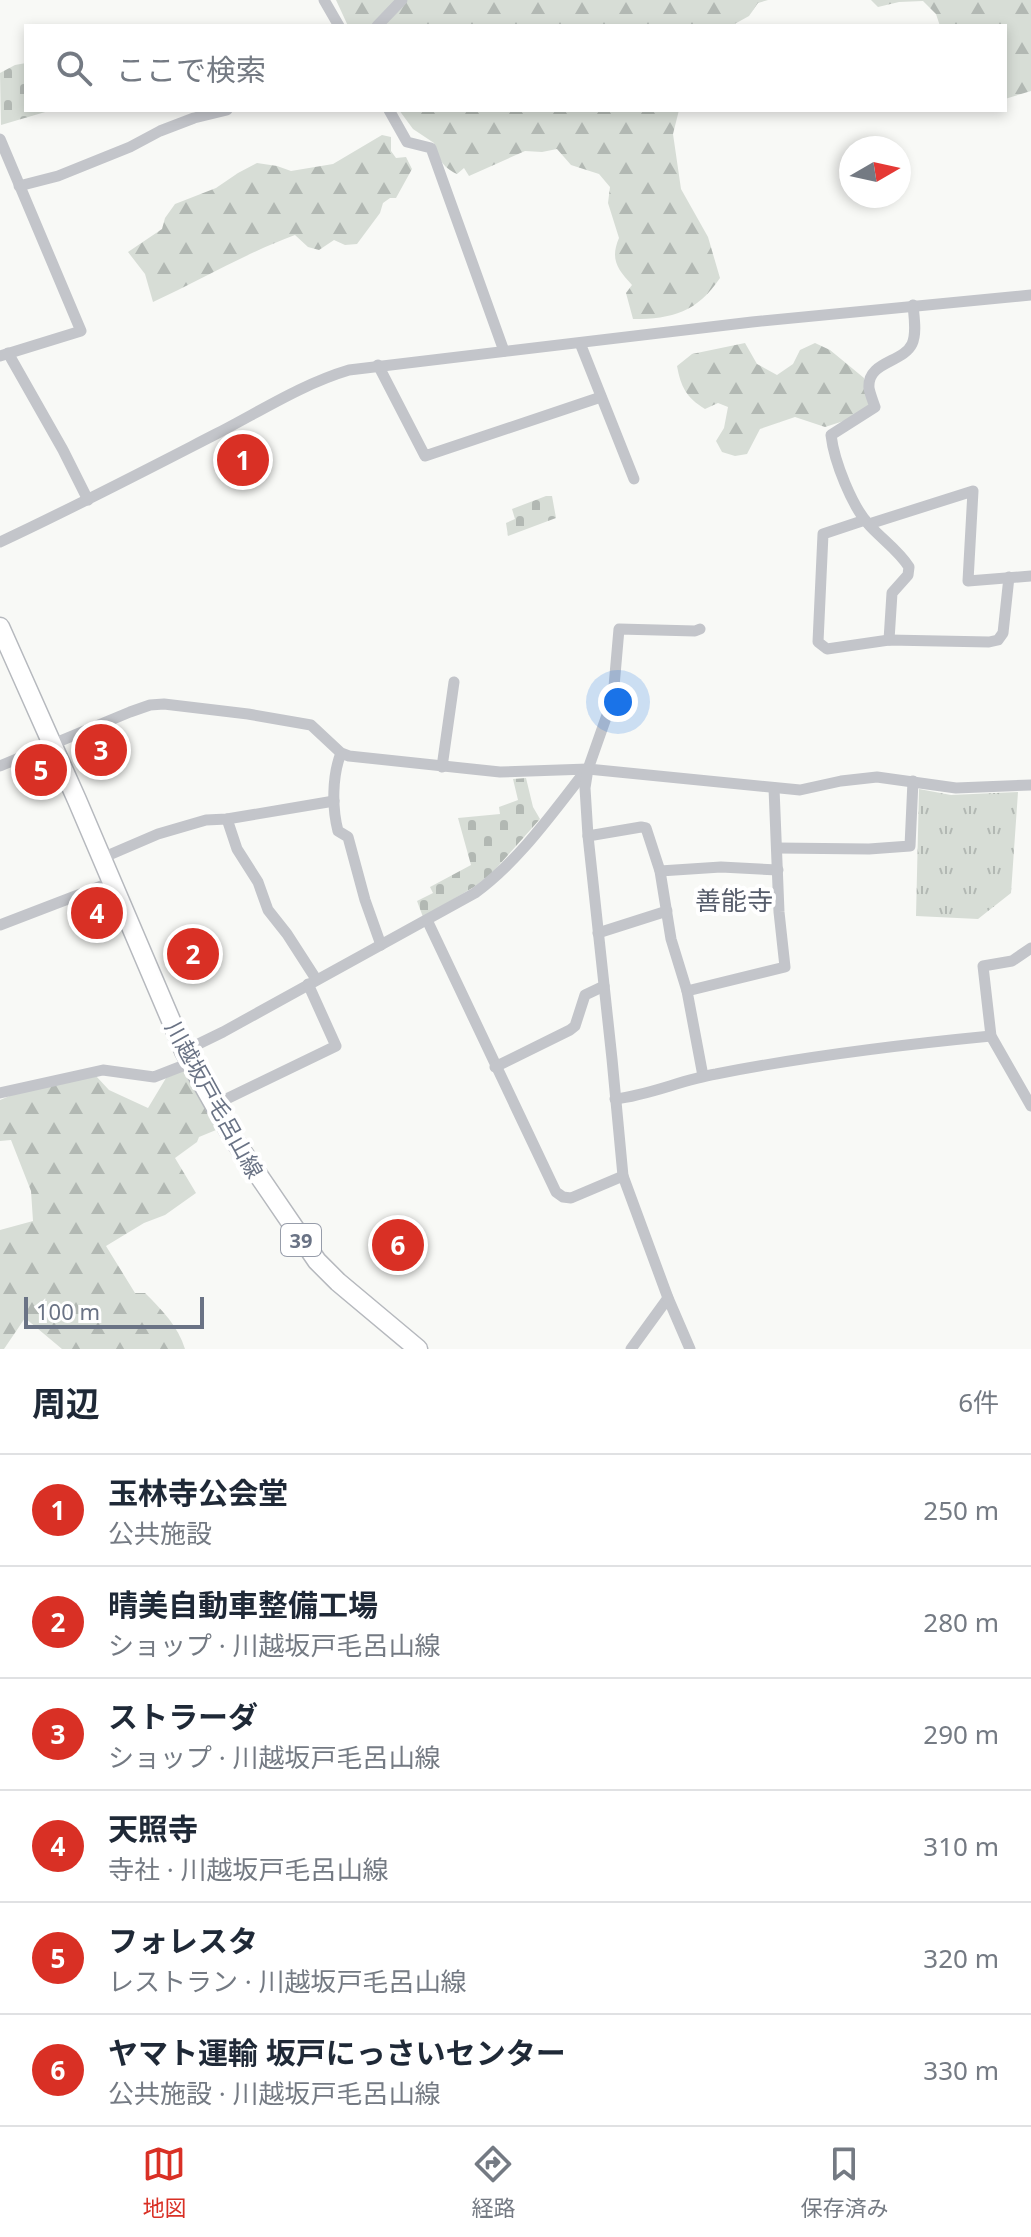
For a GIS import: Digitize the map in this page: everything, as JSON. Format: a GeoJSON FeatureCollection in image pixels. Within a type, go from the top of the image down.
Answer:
{"type":"FeatureCollection","features":[{"type":"Feature","properties":{"kind":"main road","name":"川越坂戸毛呂山線"},"geometry":{"type":"LineString","coordinates":[[0,627],[187,1057],[214,1105],[273,1200],[317,1261],[418,1349]]}},
{"type":"Feature","properties":{"kind":"street"},"geometry":{"type":"LineString","coordinates":[[324,0],[338,24]]}},
{"type":"Feature","properties":{"kind":"street"},"geometry":{"type":"LineString","coordinates":[[379,24],[402,0]]}},
{"type":"Feature","properties":{"kind":"street"},"geometry":{"type":"LineString","coordinates":[[19,186],[58,176],[130,147],[160,131],[220,112]]}},
{"type":"Feature","properties":{"kind":"street"},"geometry":{"type":"LineString","coordinates":[[390,112],[407,142],[431,148],[504,351]]}},
{"type":"Feature","properties":{"kind":"street"},"geometry":{"type":"LineString","coordinates":[[0,139],[81,331],[4,354],[63,450],[88,500]]}},
{"type":"Feature","properties":{"kind":"street"},"geometry":{"type":"LineString","coordinates":[[0,542],[331,375],[378,365],[913,305],[1031,295]]}},
{"type":"Feature","properties":{"kind":"street"},"geometry":{"type":"LineString","coordinates":[[889,640],[892,593],[910,571],[905,561],[867,522],[845,481],[831,435],[875,407],[869,388],[871,377],[879,366],[906,353],[913,342],[913,305]]}},
{"type":"Feature","properties":{"kind":"street"},"geometry":{"type":"LineString","coordinates":[[580,343],[634,479]]}},
{"type":"Feature","properties":{"kind":"street"},"geometry":{"type":"LineString","coordinates":[[378,365],[425,456],[601,397]]}},
{"type":"Feature","properties":{"kind":"street"},"geometry":{"type":"LineString","coordinates":[[1009,577],[1003,633],[998,640],[889,640],[827,649],[818,642],[823,534],[973,491],[968,581],[1009,577],[1031,576]]}},
{"type":"Feature","properties":{"kind":"street"},"geometry":{"type":"LineString","coordinates":[[690,1349],[623,1176],[585,788],[588,769],[613,698],[619,629],[700,629]]}},
{"type":"Feature","properties":{"kind":"street"},"geometry":{"type":"LineString","coordinates":[[442,767],[454,682]]}},
{"type":"Feature","properties":{"kind":"street"},"geometry":{"type":"LineString","coordinates":[[0,766],[130,712],[164,704],[311,725],[341,753],[349,756],[442,767],[500,772],[588,769],[800,790],[877,777],[956,788],[1031,785]]}},
{"type":"Feature","properties":{"kind":"street"},"geometry":{"type":"LineString","coordinates":[[341,753],[337,764],[334,818],[338,831],[348,837],[381,945]]}},
{"type":"Feature","properties":{"kind":"street"},"geometry":{"type":"LineString","coordinates":[[0,1093],[103,1070],[154,1077],[223,1032],[475,893],[491,881],[537,831],[588,769]]}},
{"type":"Feature","properties":{"kind":"street"},"geometry":{"type":"LineString","coordinates":[[777,848],[910,846],[913,781]]}},
{"type":"Feature","properties":{"kind":"street"},"geometry":{"type":"LineString","coordinates":[[687,991],[785,967],[779,912],[774,788]]}},
{"type":"Feature","properties":{"kind":"street"},"geometry":{"type":"LineString","coordinates":[[102,858],[158,834],[206,820],[334,801]]}},
{"type":"Feature","properties":{"kind":"street"},"geometry":{"type":"LineString","coordinates":[[214,1105],[336,1046],[312,981],[287,934],[268,910],[258,882],[237,849],[227,819]]}},
{"type":"Feature","properties":{"kind":"street"},"geometry":{"type":"LineString","coordinates":[[588,836],[646,828],[660,871],[671,939],[687,991],[703,1076]]}},
{"type":"Feature","properties":{"kind":"street"},"geometry":{"type":"LineString","coordinates":[[660,871],[721,867],[778,870]]}},
{"type":"Feature","properties":{"kind":"street"},"geometry":{"type":"LineString","coordinates":[[0,925],[112,882]]}},
{"type":"Feature","properties":{"kind":"street"},"geometry":{"type":"LineString","coordinates":[[598,933],[667,911]]}},
{"type":"Feature","properties":{"kind":"street"},"geometry":{"type":"LineString","coordinates":[[427,920],[556,1192],[571,1198],[623,1176]]}},
{"type":"Feature","properties":{"kind":"street"},"geometry":{"type":"LineString","coordinates":[[1031,948],[1012,961],[983,966],[991,1036],[1031,1106]]}},
{"type":"Feature","properties":{"kind":"street"},"geometry":{"type":"LineString","coordinates":[[495,1067],[570,1030],[575,1026],[585,995],[604,986]]}},
{"type":"Feature","properties":{"kind":"street"},"geometry":{"type":"LineString","coordinates":[[615,1099],[650,1093],[703,1076],[874,1048],[991,1036]]}},
{"type":"Feature","properties":{"kind":"street"},"geometry":{"type":"LineString","coordinates":[[631,1349],[668,1298]]}},
{"type":"Feature","properties":{"kind":"green space"},"geometry":{"type":"Polygon","coordinates":[[[336,0],[768,0],[758,3],[749,16],[735,24],[347,24],[336,0]]]}},
{"type":"Feature","properties":{"kind":"green space"},"geometry":{"type":"Polygon","coordinates":[[[871,0],[1031,0],[1031,91],[1007,98],[1007,24],[939,24],[936,14],[923,1],[878,7],[871,0]]]}},
{"type":"Feature","properties":{"kind":"green space"},"geometry":{"type":"Polygon","coordinates":[[[24,63],[24,112],[45,112],[1,125],[0,73],[24,63]]]}},
{"type":"Feature","properties":{"kind":"green space"},"geometry":{"type":"Polygon","coordinates":[[[400,112],[678,112],[673,134],[681,189],[708,237],[720,278],[702,299],[683,311],[633,319],[626,293],[632,285],[619,269],[615,258],[619,238],[608,203],[610,187],[599,174],[571,165],[557,149],[525,151],[469,176],[464,168],[457,174],[441,162],[434,143],[413,129],[400,112]]]}},
{"type":"Feature","properties":{"kind":"green space"},"geometry":{"type":"Polygon","coordinates":[[[382,135],[391,137],[391,151],[396,158],[406,157],[412,169],[396,198],[383,203],[380,213],[357,244],[345,245],[334,240],[319,250],[308,247],[295,235],[153,302],[145,274],[128,252],[162,229],[165,218],[175,204],[216,188],[257,163],[291,171],[333,164],[382,135]]]}},
{"type":"Feature","properties":{"kind":"green space"},"geometry":{"type":"Polygon","coordinates":[[[745,343],[757,364],[777,375],[793,364],[800,350],[815,343],[830,350],[864,378],[869,405],[850,419],[825,427],[795,417],[760,429],[747,454],[735,456],[722,452],[716,441],[724,428],[728,407],[718,403],[705,409],[699,405],[685,391],[677,366],[692,354],[745,343]]]}},
{"type":"Feature","properties":{"kind":"green space"},"geometry":{"type":"Polygon","coordinates":[[[552,496],[556,518],[508,536],[506,523],[515,519],[512,509],[552,496]]]}},
{"type":"Feature","properties":{"kind":"green space"},"geometry":{"type":"Polygon","coordinates":[[[526,778],[533,807],[540,819],[492,873],[423,917],[417,901],[433,893],[430,887],[471,865],[458,818],[500,814],[499,807],[518,800],[513,779],[526,778]]]}},
{"type":"Feature","properties":{"kind":"green space"},"geometry":{"type":"Polygon","coordinates":[[[919,789],[951,795],[1018,792],[1011,893],[978,919],[916,916],[919,789]]]}},
{"type":"Feature","properties":{"kind":"green space"},"geometry":{"type":"Polygon","coordinates":[[[183,1069],[216,1130],[199,1137],[197,1142],[175,1158],[196,1193],[165,1215],[144,1223],[106,1246],[135,1293],[145,1293],[163,1312],[185,1349],[62,1349],[25,1318],[4,1349],[0,1349],[0,1230],[33,1221],[31,1191],[11,1140],[0,1141],[0,1100],[19,1092],[96,1076],[109,1090],[148,1108],[166,1078],[183,1069]]]}},
{"type":"Feature","properties":{"kind":"place","name":"玉林寺公会堂"},"geometry":{"type":"Point","coordinates":[243,460]}},
{"type":"Feature","properties":{"kind":"place","name":"ストラーダ"},"geometry":{"type":"Point","coordinates":[101,750]}},
{"type":"Feature","properties":{"kind":"place","name":"フォレスタ"},"geometry":{"type":"Point","coordinates":[41,770]}},
{"type":"Feature","properties":{"kind":"place","name":"天照寺"},"geometry":{"type":"Point","coordinates":[97,913]}},
{"type":"Feature","properties":{"kind":"place","name":"晴美自動車整備工場"},"geometry":{"type":"Point","coordinates":[193,954]}},
{"type":"Feature","properties":{"kind":"place","name":"ヤマト運輸 坂戸にっさいセンター"},"geometry":{"type":"Point","coordinates":[398,1245]}},
{"type":"Feature","properties":{"kind":"district","name":"善能寺"},"geometry":{"type":"Point","coordinates":[734,900]}}]}
